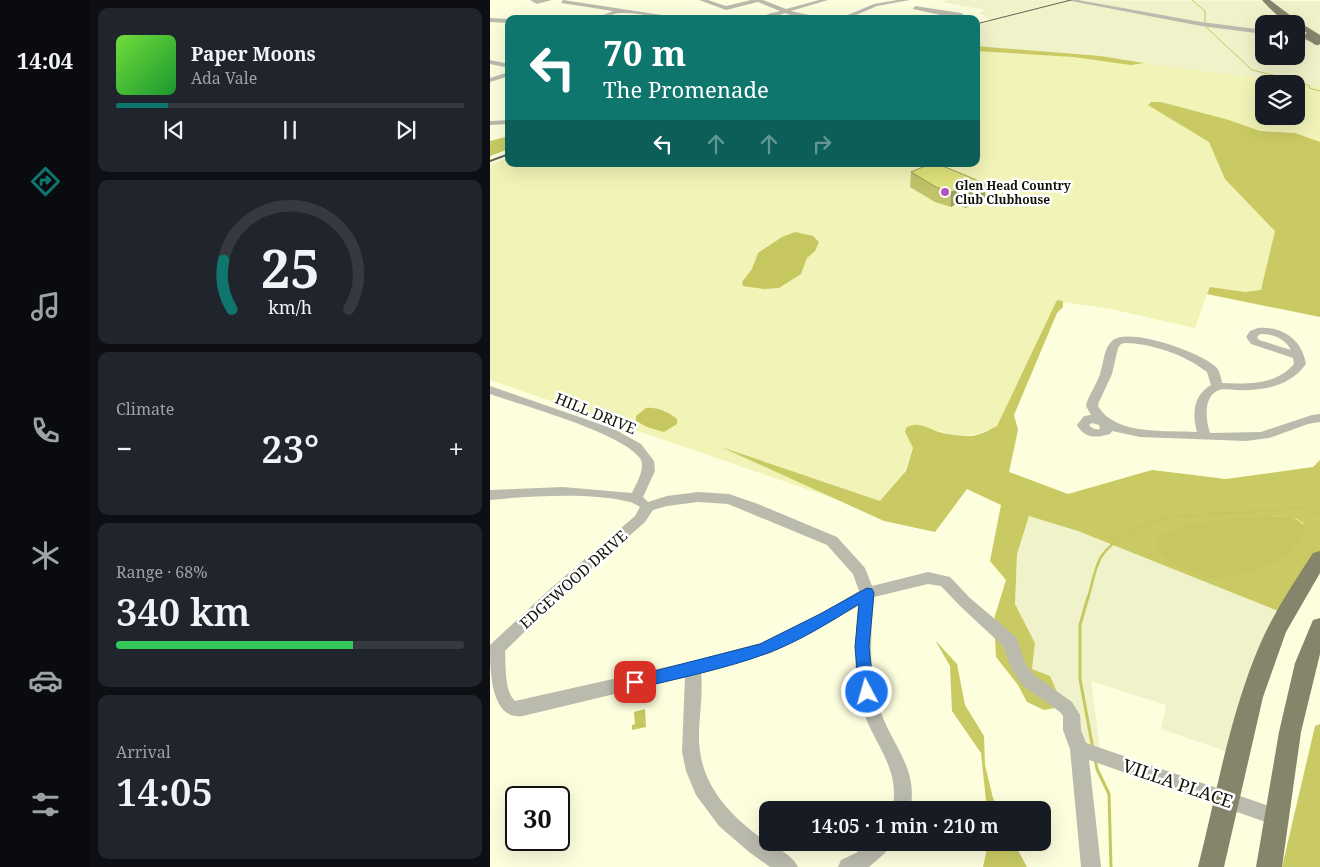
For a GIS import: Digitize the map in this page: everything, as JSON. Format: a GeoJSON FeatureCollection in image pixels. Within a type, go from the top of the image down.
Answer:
{"type":"FeatureCollection","features":[{"type":"Feature","properties":{"kind":"main road"},"geometry":{"type":"LineString","coordinates":[[1260,0],[1276,15]]}},
{"type":"Feature","properties":{"kind":"main road"},"geometry":{"type":"LineString","coordinates":[[1266,0],[1283,15]]}},
{"type":"Feature","properties":{"kind":"main road"},"geometry":{"type":"LineString","coordinates":[[1305,30],[1319,40]]}},
{"type":"Feature","properties":{"kind":"main road"},"geometry":{"type":"LineString","coordinates":[[1305,34],[1319,40]]}},
{"type":"Feature","properties":{"kind":"main road"},"geometry":{"type":"LineString","coordinates":[[1211,867],[1242,733],[1271,644],[1294,599],[1320,558]]}},
{"type":"Feature","properties":{"kind":"main road"},"geometry":{"type":"LineString","coordinates":[[1269,867],[1296,702],[1309,654],[1320,626]]}},
{"type":"Feature","properties":{"kind":"street"},"geometry":{"type":"LineString","coordinates":[[533,0],[537,2],[549,0]]}},
{"type":"Feature","properties":{"kind":"street"},"geometry":{"type":"LineString","coordinates":[[702,0],[726,8],[758,0],[796,15]]}},
{"type":"Feature","properties":{"kind":"street"},"geometry":{"type":"LineString","coordinates":[[770,15],[825,0]]}},
{"type":"Feature","properties":{"kind":"street"},"geometry":{"type":"LineString","coordinates":[[850,15],[870,6],[907,0]]}},
{"type":"Feature","properties":{"kind":"street"},"geometry":{"type":"LineString","coordinates":[[1069,0],[1201,24],[1255,31]]}},
{"type":"Feature","properties":{"kind":"street"},"geometry":{"type":"LineString","coordinates":[[564,1],[650,15]]}},
{"type":"Feature","properties":{"kind":"street"},"geometry":{"type":"LineString","coordinates":[[889,3],[949,15]]}},
{"type":"Feature","properties":{"kind":"street"},"geometry":{"type":"LineString","coordinates":[[915,8],[961,15]]}},
{"type":"Feature","properties":{"kind":"street"},"geometry":{"type":"LineString","coordinates":[[607,15],[620,10]]}},
{"type":"Feature","properties":{"kind":"street"},"geometry":{"type":"LineString","coordinates":[[490,20],[505,21]]}},
{"type":"Feature","properties":{"kind":"street"},"geometry":{"type":"LineString","coordinates":[[1305,38],[1319,40]]}},
{"type":"Feature","properties":{"kind":"street"},"geometry":{"type":"LineString","coordinates":[[490,62],[505,65]]}},
{"type":"Feature","properties":{"kind":"street"},"geometry":{"type":"LineString","coordinates":[[490,80],[505,75]]}},
{"type":"Feature","properties":{"kind":"street"},"geometry":{"type":"LineString","coordinates":[[490,123],[505,122]]}},
{"type":"Feature","properties":{"kind":"street"},"geometry":{"type":"LineString","coordinates":[[1216,386],[1213,370],[1201,360],[1148,343],[1130,340],[1119,342],[1113,348],[1106,374],[1092,406],[1098,418],[1129,433],[1234,438],[1264,435],[1297,422],[1320,418]]}},
{"type":"Feature","properties":{"kind":"street"},"geometry":{"type":"LineString","coordinates":[[1205,436],[1200,425],[1201,407],[1206,393],[1216,386],[1252,386],[1277,381],[1298,367],[1299,356]]}},
{"type":"Feature","properties":{"kind":"street","name":"HILL DRIVE"},"geometry":{"type":"LineString","coordinates":[[490,390],[610,432],[637,447],[648,461],[648,471],[641,502]]}},
{"type":"Feature","properties":{"kind":"street"},"geometry":{"type":"LineString","coordinates":[[490,495],[514,492],[583,492],[641,502],[698,497],[729,499],[753,507],[832,541],[860,572],[867,593],[862,647],[867,692],[874,718],[898,763],[904,789],[902,801]]}},
{"type":"Feature","properties":{"kind":"street","name":"EDGEWOOD DRIVE"},"geometry":{"type":"LineString","coordinates":[[493,653],[555,592],[645,514],[641,502]]}},
{"type":"Feature","properties":{"kind":"street"},"geometry":{"type":"LineString","coordinates":[[493,653],[502,700],[508,707],[513,709],[540,705],[693,668],[765,648],[824,618],[867,593],[928,578],[945,581],[1010,642],[1018,668],[1028,680],[1066,708],[1071,715],[1072,730],[1082,750],[1091,867]]}},
{"type":"Feature","properties":{"kind":"street"},"geometry":{"type":"LineString","coordinates":[[693,668],[694,683],[690,728],[691,753],[700,785],[712,806],[742,836],[761,851],[788,867]]}},
{"type":"Feature","properties":{"kind":"street","name":"VILLA PLACE"},"geometry":{"type":"LineString","coordinates":[[1082,750],[1277,817]]}},
{"type":"Feature","properties":{"kind":"street"},"geometry":{"type":"LineString","coordinates":[[848,867],[855,865],[875,851]]}},
{"type":"Feature","properties":{"kind":"shaded area"},"geometry":{"type":"Polygon","coordinates":[[[947,0],[1320,1],[1320,86],[1305,84],[1305,75],[1255,75],[1255,78],[1113,59],[980,47],[980,24],[992,21],[980,13],[985,10],[942,2],[947,0]]]}},
{"type":"Feature","properties":{"kind":"shaded area"},"geometry":{"type":"Polygon","coordinates":[[[980,46],[1100,56],[1144,63],[1131,65],[1073,57],[980,51],[980,46]]]}},
{"type":"Feature","properties":{"kind":"shaded area"},"geometry":{"type":"Polygon","coordinates":[[[980,49],[1144,63],[1255,78],[1255,125],[1305,125],[1305,84],[1320,86],[1320,144],[1295,133],[1260,131],[1229,120],[1155,102],[1149,103],[1220,142],[1290,228],[1278,309],[1207,294],[1195,328],[1111,309],[1057,301],[997,426],[970,435],[952,434],[924,426],[905,432],[913,448],[888,517],[490,380],[490,165],[505,159],[505,167],[980,167],[980,49]]]}},
{"type":"Feature","properties":{"kind":"shaded area"},"geometry":{"type":"Polygon","coordinates":[[[1151,102],[1161,102],[1229,120],[1260,131],[1295,133],[1320,142],[1320,317],[1207,294],[1210,287],[1245,292],[1261,290],[1275,231],[1225,179],[1209,142],[1148,105],[1151,102]]]}},
{"type":"Feature","properties":{"kind":"shaded area"},"geometry":{"type":"Polygon","coordinates":[[[505,137],[505,150],[490,156],[490,141],[505,137]]]}},
{"type":"Feature","properties":{"kind":"shaded area"},"geometry":{"type":"Polygon","coordinates":[[[795,232],[813,236],[819,242],[815,251],[807,258],[801,274],[779,288],[764,289],[743,286],[742,282],[752,269],[758,253],[782,237],[795,232]]]}},
{"type":"Feature","properties":{"kind":"shaded area"},"geometry":{"type":"Polygon","coordinates":[[[1057,300],[1063,301],[1063,307],[1057,313],[1014,415],[1018,430],[1009,472],[1068,494],[1152,470],[1226,479],[1313,467],[1320,460],[1320,557],[1283,613],[1078,531],[1029,516],[1017,554],[1015,604],[1035,643],[1032,669],[1050,676],[1060,699],[1055,708],[1044,710],[1027,702],[1018,685],[996,657],[994,619],[1006,580],[990,561],[1001,505],[967,489],[935,532],[884,521],[721,447],[880,501],[906,471],[913,448],[905,432],[906,428],[920,425],[946,434],[971,436],[997,426],[1057,300]],[[1287,516],[1242,519],[1198,525],[1169,532],[1304,524],[1297,519],[1287,516]]]}},
{"type":"Feature","properties":{"kind":"shaded area"},"geometry":{"type":"Polygon","coordinates":[[[646,408],[654,408],[666,412],[677,419],[677,424],[664,432],[647,427],[636,421],[636,416],[646,408]]]}},
{"type":"Feature","properties":{"kind":"shaded area"},"geometry":{"type":"Polygon","coordinates":[[[1029,515],[1078,531],[1283,613],[1237,755],[1161,729],[1166,705],[1091,681],[1100,749],[1084,744],[1032,669],[1035,643],[1015,604],[1017,554],[1029,515]]]}},
{"type":"Feature","properties":{"kind":"shaded area"},"geometry":{"type":"Polygon","coordinates":[[[1287,516],[1298,520],[1306,530],[1295,547],[1287,555],[1271,565],[1242,575],[1212,578],[1196,574],[1165,558],[1159,551],[1157,544],[1160,537],[1169,531],[1201,523],[1287,516]]]}},
{"type":"Feature","properties":{"kind":"shaded area"},"geometry":{"type":"Polygon","coordinates":[[[935,640],[957,664],[965,705],[984,736],[985,765],[994,801],[986,801],[981,753],[952,711],[950,666],[935,640]]]}},
{"type":"Feature","properties":{"kind":"shaded area"},"geometry":{"type":"Polygon","coordinates":[[[645,709],[646,727],[632,730],[632,725],[635,724],[634,712],[645,709]]]}},
{"type":"Feature","properties":{"kind":"shaded area"},"geometry":{"type":"Polygon","coordinates":[[[1320,724],[1320,867],[1282,867],[1315,726],[1320,724]]]}},
{"type":"Feature","properties":{"kind":"shaded area"},"geometry":{"type":"Polygon","coordinates":[[[986,851],[1018,851],[1027,867],[983,867],[986,851]]]}},
{"type":"Feature","properties":{"kind":"building"},"geometry":{"type":"Polygon","coordinates":[[[923,167],[945,167],[986,184],[965,193],[957,190],[951,192],[936,187],[911,172],[923,167]]]}},
{"type":"Feature","properties":{"kind":"waterway"},"geometry":{"type":"LineString","coordinates":[[1192,0],[1205,11],[1205,23]]}},
{"type":"Feature","properties":{"kind":"waterway"},"geometry":{"type":"LineString","coordinates":[[1206,27],[1252,70],[1298,81],[1310,86],[1309,88],[1320,91]]}},
{"type":"Feature","properties":{"kind":"waterway"},"geometry":{"type":"LineString","coordinates":[[1088,598],[1097,567],[1106,550],[1129,533],[1163,518],[1301,508],[1313,515],[1320,512]]}},
{"type":"Feature","properties":{"kind":"waterway"},"geometry":{"type":"LineString","coordinates":[[1088,597],[1080,625],[1080,679],[1093,749]]}},
{"type":"Feature","properties":{"kind":"waterway"},"geometry":{"type":"LineString","coordinates":[[1095,759],[1097,769],[1109,794],[1111,867]]}},
{"type":"Feature","properties":{"kind":"railway"},"geometry":{"type":"LineString","coordinates":[[980,23],[1071,0]]}},
{"type":"Feature","properties":{"kind":"railway"},"geometry":{"type":"LineString","coordinates":[[490,161],[505,155]]}},
{"type":"Feature","properties":{"kind":"place","name":"Glen Head Country Club Clubhouse"},"geometry":{"type":"Point","coordinates":[945,192]}},
{"type":"Feature","properties":{"kind":"route"},"geometry":{"type":"LineString","coordinates":[[635,682],[765,648],[824,618],[867,593],[862,647],[867,692]]}}]}
